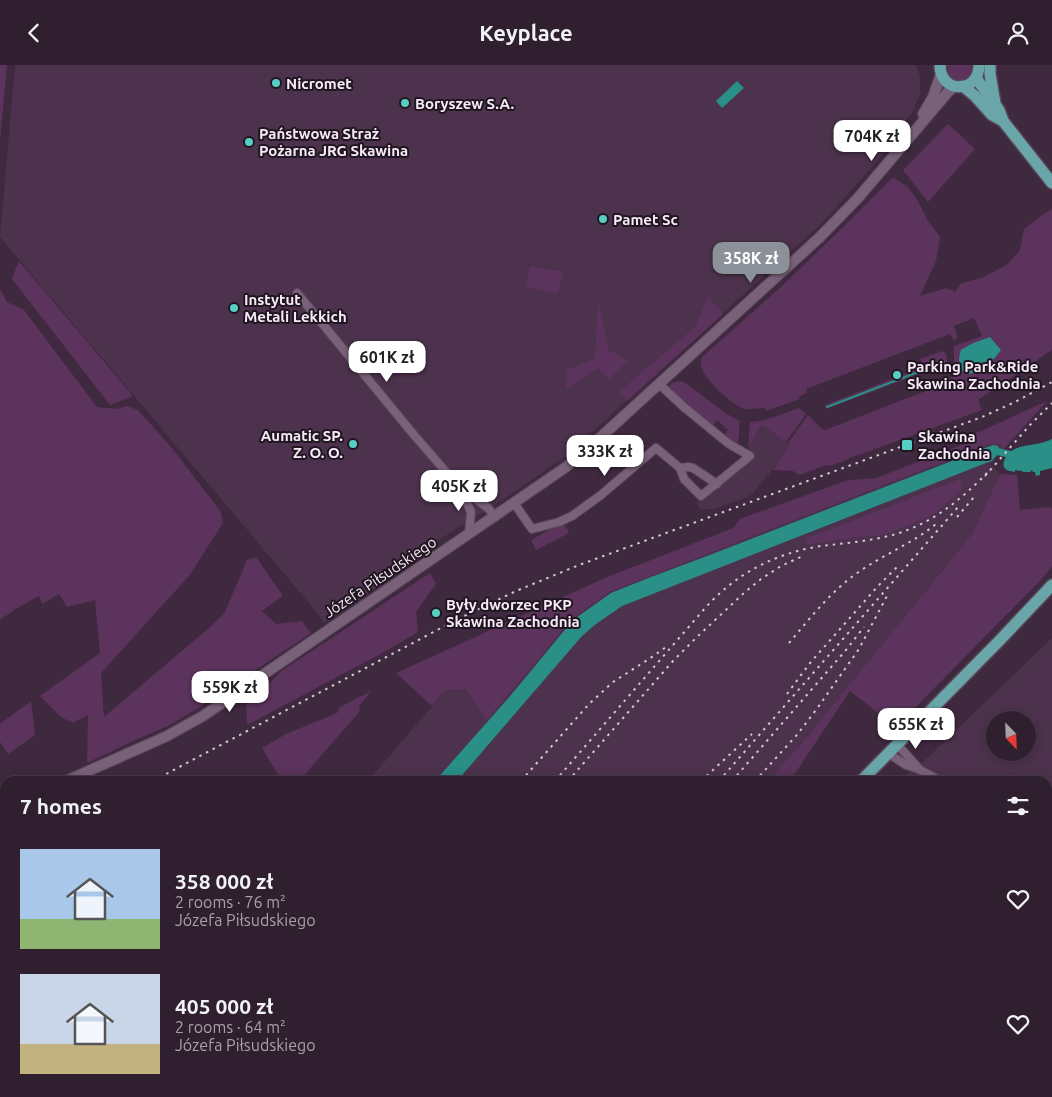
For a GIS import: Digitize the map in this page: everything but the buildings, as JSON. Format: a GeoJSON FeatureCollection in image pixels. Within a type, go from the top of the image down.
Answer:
{"type":"FeatureCollection","features":[{"type":"Feature","properties":{"kind":"main road"},"geometry":{"type":"LineString","coordinates":[[959,86],[970,83],[976,78],[979,65]]}},
{"type":"Feature","properties":{"kind":"main road"},"geometry":{"type":"LineString","coordinates":[[990,65],[995,105]]}},
{"type":"Feature","properties":{"kind":"main road"},"geometry":{"type":"LineString","coordinates":[[940,69],[948,83],[959,86],[975,96],[992,115],[1004,121]]}},
{"type":"Feature","properties":{"kind":"main road","name":"Józefa Piłsudskiego"},"geometry":{"type":"LineString","coordinates":[[917,127],[933,97],[940,69]]}},
{"type":"Feature","properties":{"kind":"main road"},"geometry":{"type":"LineString","coordinates":[[976,78],[999,110],[1004,121],[1052,183]]}},
{"type":"Feature","properties":{"kind":"main road","name":"Józefa Piłsudskiego"},"geometry":{"type":"LineString","coordinates":[[77,776],[194,721],[495,517],[571,463],[824,233],[858,198],[948,92],[959,86]]}},
{"type":"Feature","properties":{"kind":"main road"},"geometry":{"type":"LineString","coordinates":[[866,776],[1052,585]]}},
{"type":"Feature","properties":{"kind":"street"},"geometry":{"type":"LineString","coordinates":[[297,293],[460,488],[488,508],[495,517]]}},
{"type":"Feature","properties":{"kind":"street"},"geometry":{"type":"LineString","coordinates":[[514,503],[532,529],[568,519],[601,495],[656,448],[680,468],[684,479],[701,497],[750,456],[729,444],[684,408],[659,384]]}},
{"type":"Feature","properties":{"kind":"street"},"geometry":{"type":"LineString","coordinates":[[680,468],[693,468],[717,483]]}},
{"type":"Feature","properties":{"kind":"street"},"geometry":{"type":"LineString","coordinates":[[460,488],[471,512],[484,524]]}},
{"type":"Feature","properties":{"kind":"street"},"geometry":{"type":"LineString","coordinates":[[470,534],[471,512]]}},
{"type":"Feature","properties":{"kind":"street"},"geometry":{"type":"LineString","coordinates":[[897,744],[920,770]]}},
{"type":"Feature","properties":{"kind":"street"},"geometry":{"type":"LineString","coordinates":[[888,753],[906,765],[931,776]]}},
{"type":"Feature","properties":{"kind":"shaded area"},"geometry":{"type":"Polygon","coordinates":[[[0,65],[7,65],[0,141],[0,65]]]}},
{"type":"Feature","properties":{"kind":"shaded area"},"geometry":{"type":"Polygon","coordinates":[[[15,65],[916,65],[920,76],[920,94],[912,113],[882,148],[885,152],[823,222],[566,456],[515,492],[415,555],[403,569],[324,623],[0,237],[15,65]]]}},
{"type":"Feature","properties":{"kind":"shaded area"},"geometry":{"type":"Polygon","coordinates":[[[947,65],[975,65],[969,77],[961,81],[956,80],[950,75],[947,65]]]}},
{"type":"Feature","properties":{"kind":"shaded area"},"geometry":{"type":"Polygon","coordinates":[[[737,81],[744,88],[722,108],[716,101],[737,81]]]}},
{"type":"Feature","properties":{"kind":"shaded area"},"geometry":{"type":"Polygon","coordinates":[[[948,124],[975,149],[928,202],[903,170],[948,124]]]}},
{"type":"Feature","properties":{"kind":"shaded area"},"geometry":{"type":"Polygon","coordinates":[[[893,177],[908,187],[940,237],[936,261],[920,296],[946,288],[955,292],[960,284],[984,277],[1008,264],[1020,250],[1024,229],[1052,209],[1052,350],[978,400],[982,410],[847,460],[830,466],[826,465],[800,475],[793,471],[773,470],[788,443],[808,415],[825,430],[949,382],[948,379],[954,374],[954,346],[982,336],[974,318],[954,326],[958,337],[954,341],[950,334],[806,389],[807,393],[799,396],[800,399],[766,411],[765,408],[745,409],[733,403],[712,384],[703,371],[702,357],[782,286],[893,177]]]}},
{"type":"Feature","properties":{"kind":"shaded area"},"geometry":{"type":"Polygon","coordinates":[[[19,261],[133,396],[110,405],[12,279],[19,261]]]}},
{"type":"Feature","properties":{"kind":"shaded area"},"geometry":{"type":"Polygon","coordinates":[[[530,266],[563,272],[558,294],[526,287],[530,266]]]}},
{"type":"Feature","properties":{"kind":"shaded area"},"geometry":{"type":"Polygon","coordinates":[[[0,289],[7,302],[24,310],[97,407],[116,409],[127,406],[138,410],[172,448],[221,512],[223,523],[189,576],[101,673],[104,717],[224,614],[247,560],[256,557],[283,596],[262,611],[276,624],[302,621],[311,633],[168,726],[87,763],[88,715],[73,723],[61,717],[40,696],[100,653],[95,600],[67,607],[59,594],[42,604],[39,596],[0,620],[0,289]]]}},
{"type":"Feature","properties":{"kind":"shaded area"},"geometry":{"type":"Polygon","coordinates":[[[708,296],[723,314],[627,401],[619,392],[696,326],[708,296]]]}},
{"type":"Feature","properties":{"kind":"shaded area"},"geometry":{"type":"Polygon","coordinates":[[[598,299],[609,352],[615,352],[627,361],[609,379],[598,368],[565,391],[567,370],[595,358],[598,299]]]}},
{"type":"Feature","properties":{"kind":"shaded area"},"geometry":{"type":"Polygon","coordinates":[[[990,337],[1001,350],[981,370],[965,374],[959,362],[961,350],[990,337]]]}},
{"type":"Feature","properties":{"kind":"shaded area"},"geometry":{"type":"Polygon","coordinates":[[[942,351],[947,357],[945,364],[826,409],[825,405],[923,367],[920,359],[942,351]]]}},
{"type":"Feature","properties":{"kind":"shaded area"},"geometry":{"type":"Polygon","coordinates":[[[684,382],[727,414],[740,421],[737,443],[732,443],[723,436],[728,430],[717,420],[712,426],[667,388],[672,383],[684,382]]]}},
{"type":"Feature","properties":{"kind":"shaded area"},"geometry":{"type":"Polygon","coordinates":[[[1047,401],[1003,450],[1000,444],[990,444],[610,592],[571,620],[486,721],[466,689],[445,691],[432,706],[396,673],[605,578],[733,528],[740,519],[848,480],[876,478],[964,444],[961,440],[1047,401]]]}},
{"type":"Feature","properties":{"kind":"shaded area"},"geometry":{"type":"Polygon","coordinates":[[[799,408],[806,414],[786,442],[762,425],[748,448],[750,422],[769,419],[799,408]]]}},
{"type":"Feature","properties":{"kind":"shaded area"},"geometry":{"type":"Polygon","coordinates":[[[762,425],[789,444],[779,462],[748,497],[715,509],[701,509],[696,503],[754,454],[748,448],[762,425]]]}},
{"type":"Feature","properties":{"kind":"shaded area"},"geometry":{"type":"Polygon","coordinates":[[[1052,439],[1052,468],[1040,471],[1040,475],[1036,476],[1032,470],[1030,472],[1023,472],[1015,470],[1015,472],[1004,467],[1005,458],[1015,449],[1052,439]]]}},
{"type":"Feature","properties":{"kind":"shaded area"},"geometry":{"type":"Polygon","coordinates":[[[990,444],[1000,444],[1003,450],[990,464],[1000,474],[972,534],[802,743],[772,776],[372,776],[445,691],[466,689],[486,720],[571,620],[610,592],[990,444]]]}},
{"type":"Feature","properties":{"kind":"shaded area"},"geometry":{"type":"Polygon","coordinates":[[[993,445],[998,446],[1000,451],[992,461],[622,606],[582,636],[461,776],[439,776],[511,695],[573,620],[611,593],[993,445]]]}},
{"type":"Feature","properties":{"kind":"shaded area"},"geometry":{"type":"Polygon","coordinates":[[[1000,474],[1017,475],[1020,510],[1050,507],[1052,509],[1052,566],[1041,580],[896,727],[850,691],[793,776],[772,776],[802,743],[972,534],[1000,474]]]}},
{"type":"Feature","properties":{"kind":"shaded area"},"geometry":{"type":"Polygon","coordinates":[[[960,479],[963,489],[937,512],[917,522],[883,535],[807,545],[805,539],[960,479]]]}},
{"type":"Feature","properties":{"kind":"shaded area"},"geometry":{"type":"Polygon","coordinates":[[[563,522],[569,533],[536,550],[531,540],[563,522]]]}},
{"type":"Feature","properties":{"kind":"shaded area"},"geometry":{"type":"Polygon","coordinates":[[[430,573],[436,584],[416,612],[418,632],[247,725],[246,699],[267,686],[280,672],[430,573]]]}},
{"type":"Feature","properties":{"kind":"shaded area"},"geometry":{"type":"Polygon","coordinates":[[[1052,638],[1052,776],[905,776],[925,760],[1052,638]]]}},
{"type":"Feature","properties":{"kind":"shaded area"},"geometry":{"type":"Polygon","coordinates":[[[371,691],[359,706],[360,711],[303,776],[279,776],[262,748],[286,734],[337,713],[340,707],[371,691]]]}},
{"type":"Feature","properties":{"kind":"shaded area"},"geometry":{"type":"Polygon","coordinates":[[[31,701],[35,735],[8,754],[0,742],[0,724],[31,701]]]}},
{"type":"Feature","properties":{"kind":"waterway"},"geometry":{"type":"LineString","coordinates":[[827,407],[944,362]]}},
{"type":"Feature","properties":{"kind":"waterway"},"geometry":{"type":"LineString","coordinates":[[991,450],[1017,456]]}},
{"type":"Feature","properties":{"kind":"railway"},"geometry":{"type":"LineString","coordinates":[[162,776],[458,619],[516,591],[579,565],[982,417],[1052,382]]}},
{"type":"Feature","properties":{"kind":"railway"},"geometry":{"type":"LineString","coordinates":[[985,476],[1052,403]]}},
{"type":"Feature","properties":{"kind":"railway"},"geometry":{"type":"LineString","coordinates":[[559,776],[706,607],[731,584],[758,566],[804,549],[878,538],[910,529],[935,516],[958,500],[989,471]]}},
{"type":"Feature","properties":{"kind":"railway"},"geometry":{"type":"LineString","coordinates":[[957,517],[974,497]]}},
{"type":"Feature","properties":{"kind":"railway"},"geometry":{"type":"LineString","coordinates":[[723,776],[959,506]]}},
{"type":"Feature","properties":{"kind":"railway"},"geometry":{"type":"LineString","coordinates":[[789,643],[822,604],[850,578],[936,524]]}},
{"type":"Feature","properties":{"kind":"railway"},"geometry":{"type":"LineString","coordinates":[[572,776],[673,661],[698,636],[761,579],[781,566],[805,555]]}},
{"type":"Feature","properties":{"kind":"railway"},"geometry":{"type":"LineString","coordinates":[[787,694],[810,663],[900,564]]}},
{"type":"Feature","properties":{"kind":"railway"},"geometry":{"type":"LineString","coordinates":[[760,776],[796,736],[816,710],[859,649],[888,594]]}},
{"type":"Feature","properties":{"kind":"railway"},"geometry":{"type":"LineString","coordinates":[[736,776],[864,627]]}},
{"type":"Feature","properties":{"kind":"railway"},"geometry":{"type":"LineString","coordinates":[[525,776],[589,704],[613,682],[666,647]]}},
{"type":"Feature","properties":{"kind":"railway"},"geometry":{"type":"LineString","coordinates":[[706,776],[752,734]]}},
{"type":"Feature","properties":{"kind":"place","name":"Nicromet"},"geometry":{"type":"Point","coordinates":[276,83]}},
{"type":"Feature","properties":{"kind":"place","name":"Boryszew S.A."},"geometry":{"type":"Point","coordinates":[405,103]}},
{"type":"Feature","properties":{"kind":"place","name":"Państwowa Straż Pożarna JRG Skawina"},"geometry":{"type":"Point","coordinates":[249,142]}},
{"type":"Feature","properties":{"kind":"place","name":"Pamet Sc"},"geometry":{"type":"Point","coordinates":[603,219]}},
{"type":"Feature","properties":{"kind":"place","name":"Instytut Metali Lekkich"},"geometry":{"type":"Point","coordinates":[234,308]}},
{"type":"Feature","properties":{"kind":"place","name":"Parking Park&Ride Skawina Zachodnia"},"geometry":{"type":"Point","coordinates":[897,375]}},
{"type":"Feature","properties":{"kind":"place","name":"Aumatic SP. Z. O. O."},"geometry":{"type":"Point","coordinates":[353,444]}},
{"type":"Feature","properties":{"kind":"place","name":"Skawina Zachodnia"},"geometry":{"type":"Point","coordinates":[907,445]}},
{"type":"Feature","properties":{"kind":"place","name":"Były dworzec PKP Skawina Zachodnia"},"geometry":{"type":"Point","coordinates":[436,613]}}]}
